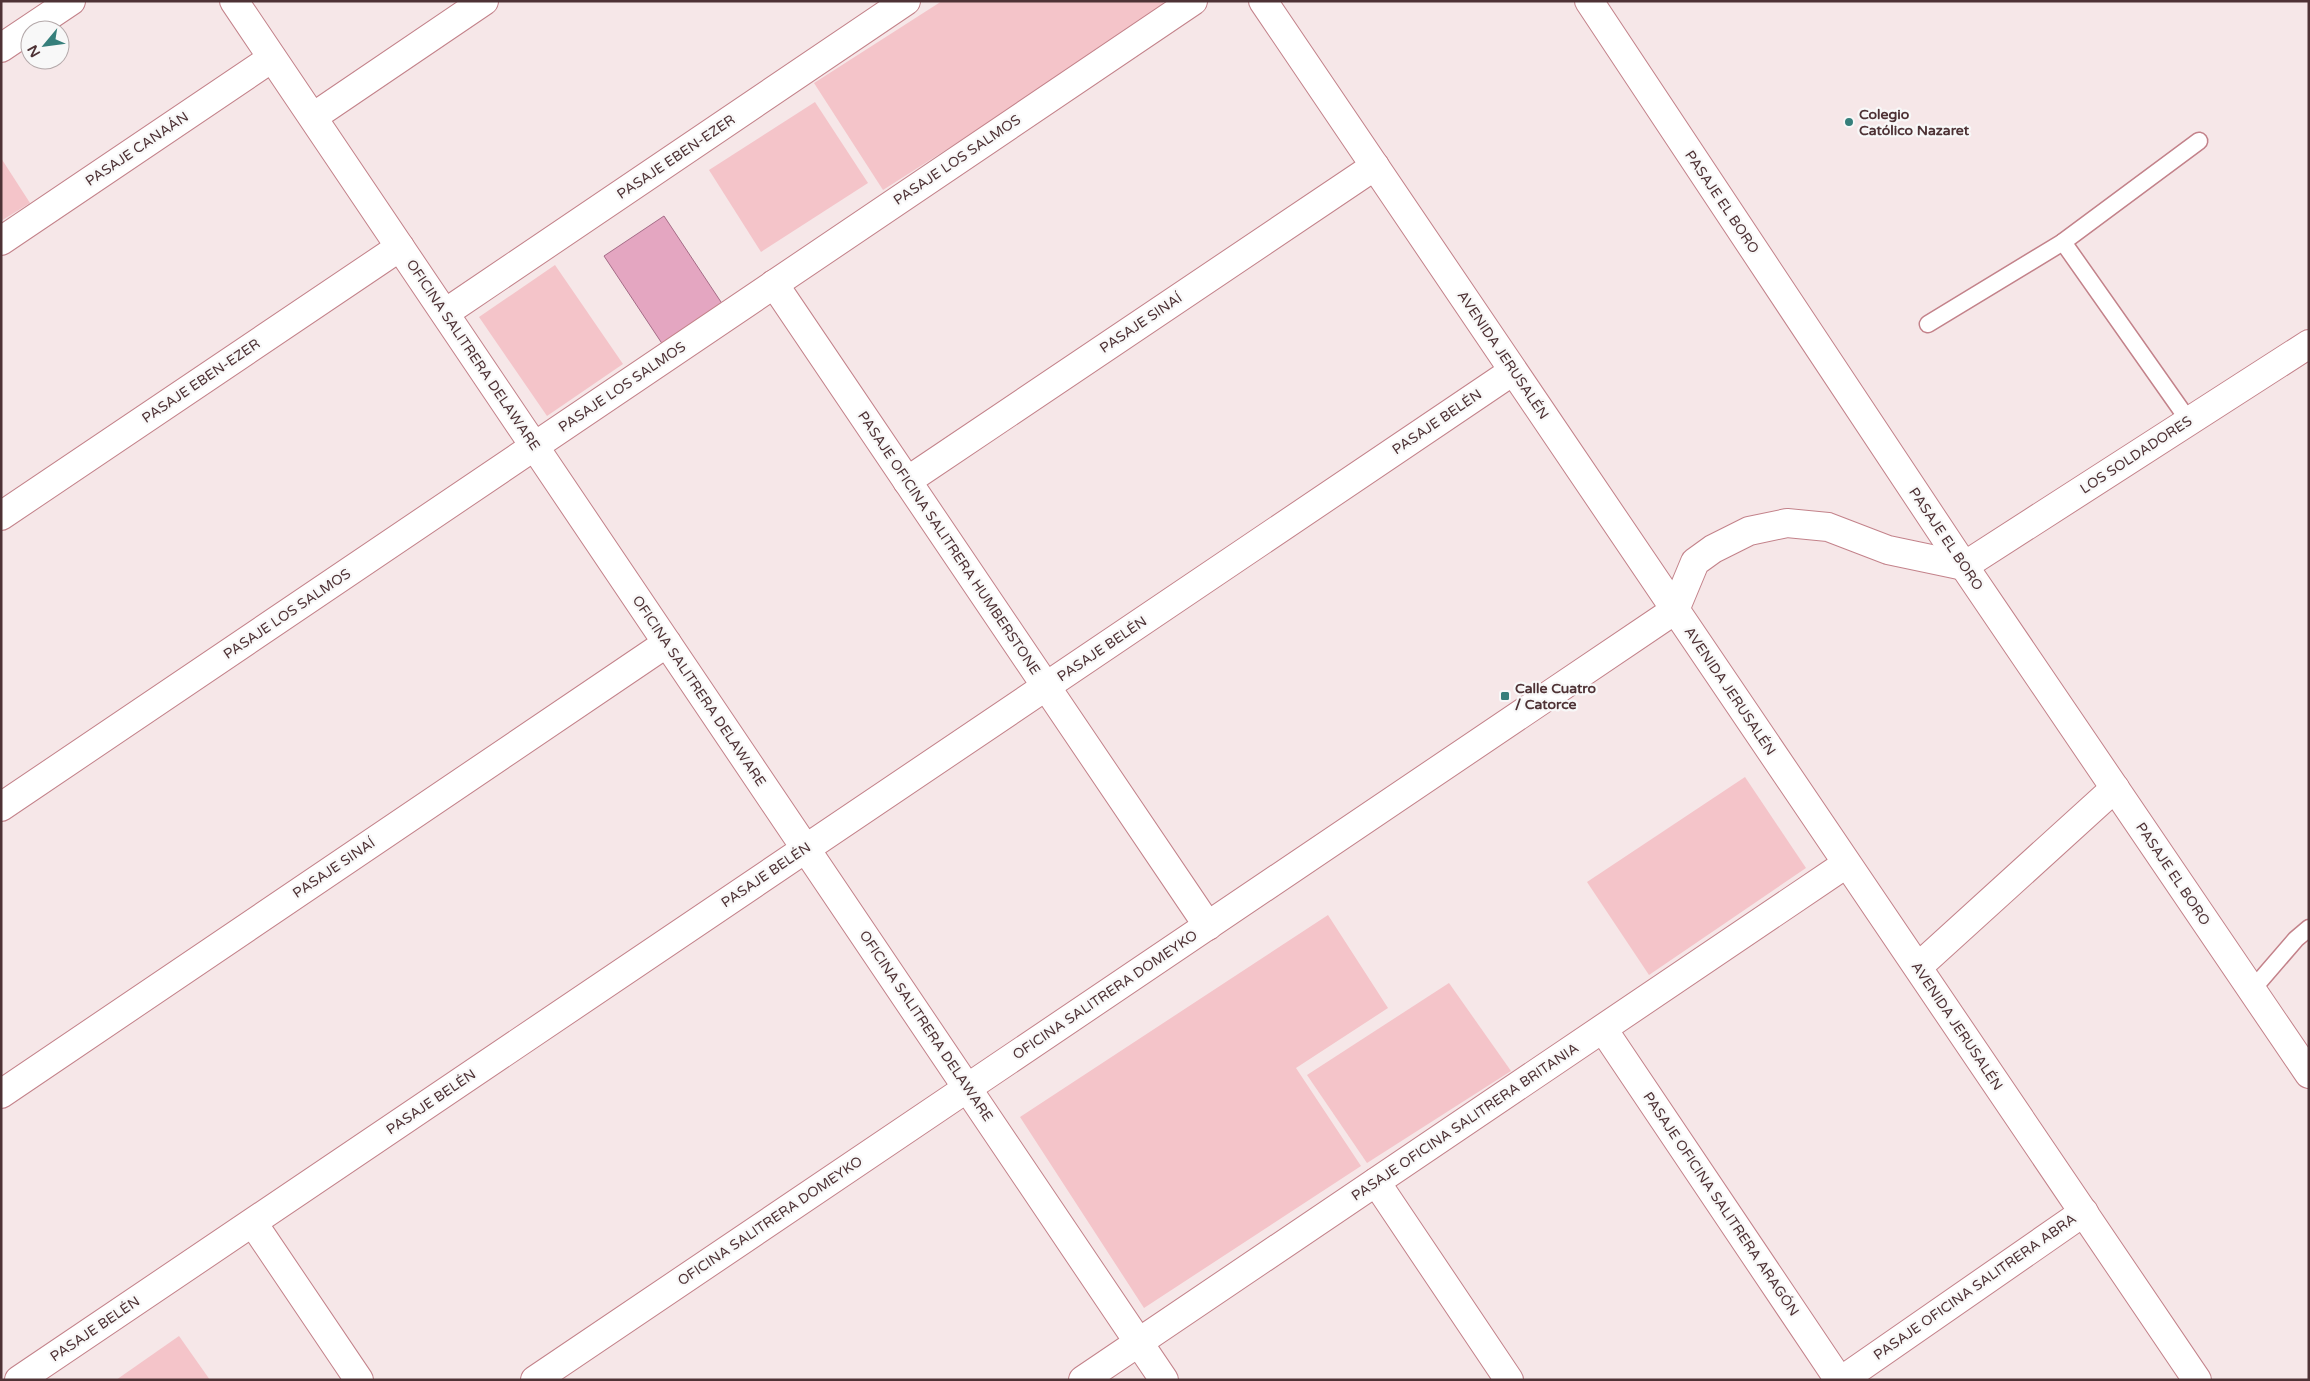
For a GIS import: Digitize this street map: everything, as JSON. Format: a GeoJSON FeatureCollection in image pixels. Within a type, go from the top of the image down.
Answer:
{"type":"FeatureCollection","features":[{"type":"Feature","properties":{"kind":"street"},"geometry":{"type":"LineString","coordinates":[[1,48],[71,1]]}},
{"type":"Feature","properties":{"kind":"street","name":"OFICINA SALITRERA DELAWARE"},"geometry":{"type":"LineString","coordinates":[[234,1],[1164,1380]]}},
{"type":"Feature","properties":{"kind":"street"},"geometry":{"type":"LineString","coordinates":[[313,117],[484,1]]}},
{"type":"Feature","properties":{"kind":"street","name":"PASAJE EBEN-EZER"},"geometry":{"type":"LineString","coordinates":[[445,313],[906,1]]}},
{"type":"Feature","properties":{"kind":"street","name":"PASAJE LOS SALMOS"},"geometry":{"type":"LineString","coordinates":[[1,807],[1193,1]]}},
{"type":"Feature","properties":{"kind":"street","name":"AVENIDA JERUSALÉN"},"geometry":{"type":"LineString","coordinates":[[1263,1],[2197,1380]]}},
{"type":"Feature","properties":{"kind":"street","name":"PASAJE EL BORO"},"geometry":{"type":"LineString","coordinates":[[1589,1],[1964,566],[2309,1074]]}},
{"type":"Feature","properties":{"kind":"street","name":"PASAJE CANAÁN"},"geometry":{"type":"LineString","coordinates":[[1,241],[272,58]]}},
{"type":"Feature","properties":{"kind":"street","name":"PASAJE SINAÍ"},"geometry":{"type":"LineString","coordinates":[[908,481],[1375,166]]}},
{"type":"Feature","properties":{"kind":"street","name":"PASAJE EBEN-EZER"},"geometry":{"type":"LineString","coordinates":[[1,516],[400,247]]}},
{"type":"Feature","properties":{"kind":"street","name":"PASAJE OFICINA SALITRERA HUMBERSTONE"},"geometry":{"type":"LineString","coordinates":[[774,284],[1208,926]]}},
{"type":"Feature","properties":{"kind":"street","name":"LOS SOLDADORES"},"geometry":{"type":"LineString","coordinates":[[1964,566],[2309,344]]}},
{"type":"Feature","properties":{"kind":"street","name":"PASAJE BELÉN"},"geometry":{"type":"LineString","coordinates":[[19,1380],[1513,371]]}},
{"type":"Feature","properties":{"kind":"street"},"geometry":{"type":"LineString","coordinates":[[1675,610],[1695,562],[1713,549],[1749,531],[1787,523],[1828,527],[1888,550],[1964,566]]}},
{"type":"Feature","properties":{"kind":"street","name":"OFICINA SALITRERA DOMEYKO"},"geometry":{"type":"LineString","coordinates":[[535,1380],[1675,610]]}},
{"type":"Feature","properties":{"kind":"street","name":"PASAJE SINAÍ"},"geometry":{"type":"LineString","coordinates":[[1,1094],[667,643]]}},
{"type":"Feature","properties":{"kind":"street"},"geometry":{"type":"LineString","coordinates":[[1918,967],[2115,788]]}},
{"type":"Feature","properties":{"kind":"street","name":"PASAJE OFICINA SALITRERA BRITANIA"},"geometry":{"type":"LineString","coordinates":[[1084,1380],[1846,864]]}},
{"type":"Feature","properties":{"kind":"street","name":"PASAJE OFICINA SALITRERA ARAGÓN"},"geometry":{"type":"LineString","coordinates":[[1603,1029],[1840,1380]]}},
{"type":"Feature","properties":{"kind":"street"},"geometry":{"type":"LineString","coordinates":[[1376,1182],[1508,1380]]}},
{"type":"Feature","properties":{"kind":"street","name":"PASAJE OFICINA SALITRERA ABRA"},"geometry":{"type":"LineString","coordinates":[[1840,1380],[2084,1212]]}},
{"type":"Feature","properties":{"kind":"street"},"geometry":{"type":"LineString","coordinates":[[253,1223],[359,1380]]}},
{"type":"Feature","properties":{"kind":"lane"},"geometry":{"type":"LineString","coordinates":[[1928,324],[2063,242],[2199,141]]}},
{"type":"Feature","properties":{"kind":"lane"},"geometry":{"type":"LineString","coordinates":[[2063,242],[2190,421]]}},
{"type":"Feature","properties":{"kind":"lane"},"geometry":{"type":"LineString","coordinates":[[2252,990],[2296,939],[2309,928]]}},
{"type":"Feature","properties":{"kind":"shaded area"},"geometry":{"type":"Polygon","coordinates":[[[942,1],[1162,1],[1167,9],[883,190],[814,83],[942,1]]]}},
{"type":"Feature","properties":{"kind":"shaded area"},"geometry":{"type":"Polygon","coordinates":[[[815,102],[868,183],[761,252],[709,170],[815,102]]]}},
{"type":"Feature","properties":{"kind":"shaded area"},"geometry":{"type":"Polygon","coordinates":[[[1,158],[30,203],[1,221],[1,158]]]}},
{"type":"Feature","properties":{"kind":"shaded area"},"geometry":{"type":"Polygon","coordinates":[[[555,265],[623,364],[547,416],[479,317],[555,265]]]}},
{"type":"Feature","properties":{"kind":"shaded area"},"geometry":{"type":"Polygon","coordinates":[[[1745,777],[1806,868],[1649,975],[1587,882],[1745,777]]]}},
{"type":"Feature","properties":{"kind":"shaded area"},"geometry":{"type":"Polygon","coordinates":[[[1328,915],[1388,1008],[1296,1068],[1361,1166],[1144,1308],[1020,1117],[1328,915]]]}},
{"type":"Feature","properties":{"kind":"shaded area"},"geometry":{"type":"Polygon","coordinates":[[[1449,983],[1511,1071],[1367,1163],[1307,1075],[1449,983]]]}},
{"type":"Feature","properties":{"kind":"shaded area"},"geometry":{"type":"Polygon","coordinates":[[[179,1336],[210,1380],[116,1380],[179,1336]]]}},
{"type":"Feature","properties":{"kind":"building"},"geometry":{"type":"Polygon","coordinates":[[[664,216],[723,305],[663,345],[604,256],[664,216]]]}},
{"type":"Feature","properties":{"kind":"place","name":"Colegio Católico Nazaret"},"geometry":{"type":"Point","coordinates":[1849,122]}},
{"type":"Feature","properties":{"kind":"place","name":"Calle Cuatro / Catorce"},"geometry":{"type":"Point","coordinates":[1505,696]}}]}
